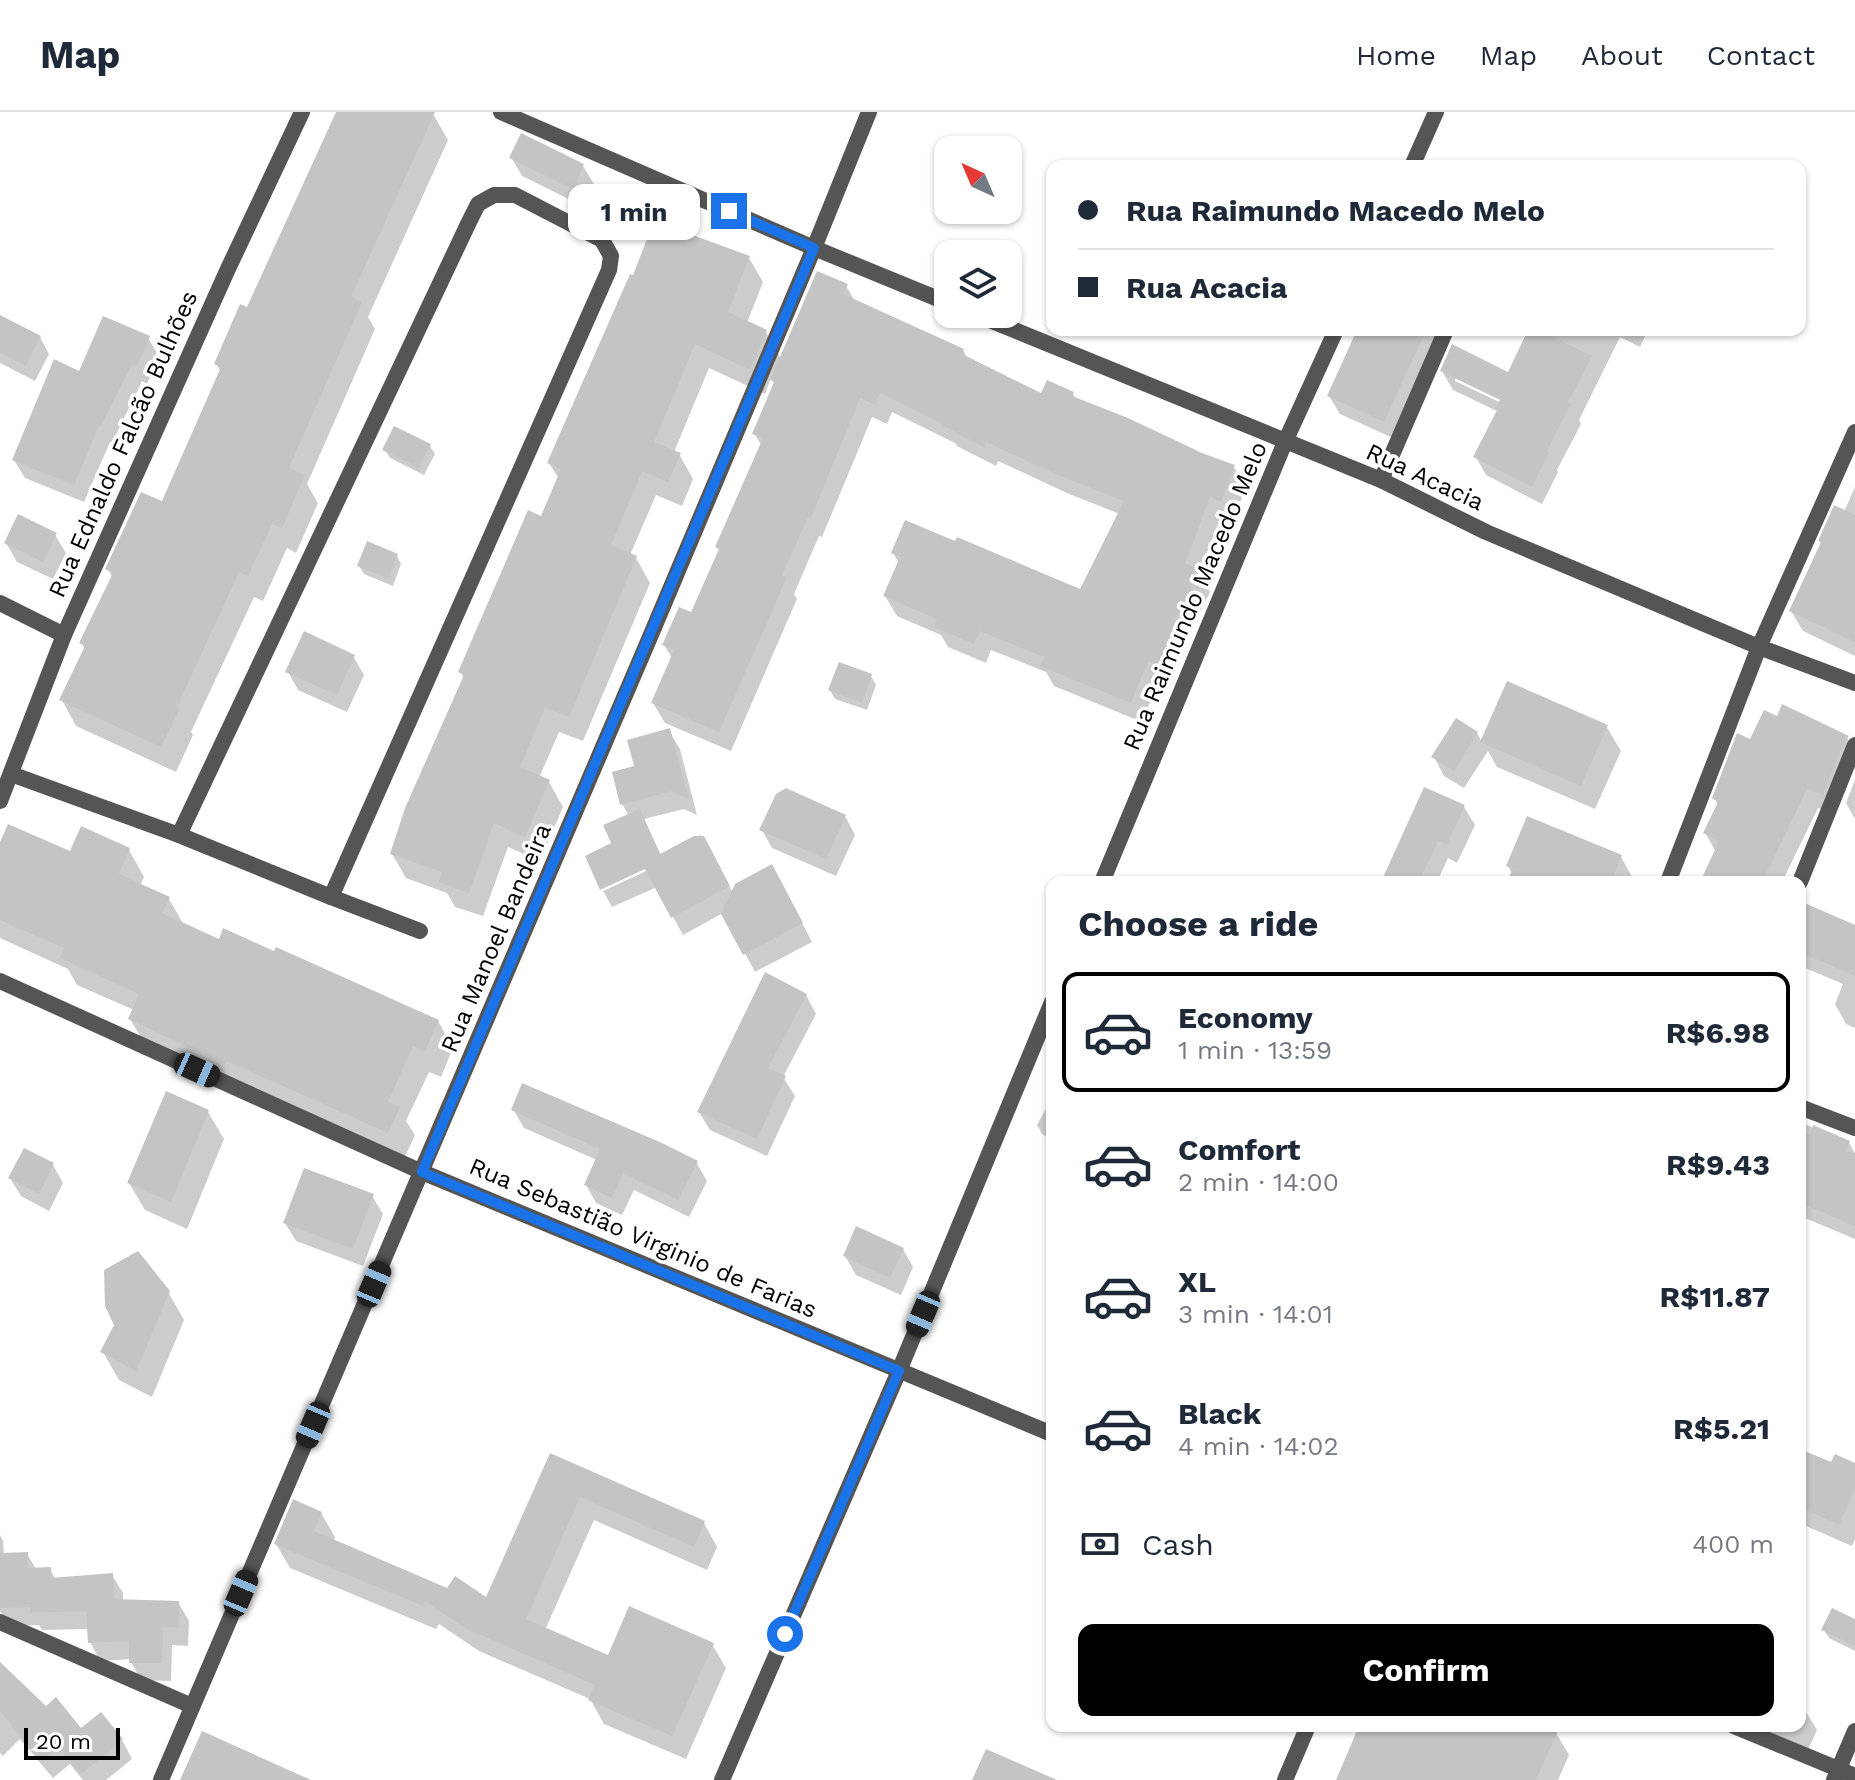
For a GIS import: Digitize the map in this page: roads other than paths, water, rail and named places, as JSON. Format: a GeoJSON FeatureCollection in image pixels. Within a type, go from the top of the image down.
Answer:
{"type":"FeatureCollection","features":[{"type":"Feature","properties":{"kind":"street","name":"Rua Ednaldo Falcão Bulhões"},"geometry":{"type":"LineString","coordinates":[[0,801],[64,635],[227,271],[302,112]]}},
{"type":"Feature","properties":{"kind":"street"},"geometry":{"type":"LineString","coordinates":[[501,112],[934,297]]}},
{"type":"Feature","properties":{"kind":"street","name":"Rua Manoel Bandeira"},"geometry":{"type":"LineString","coordinates":[[161,1780],[422,1172],[869,112]]}},
{"type":"Feature","properties":{"kind":"street"},"geometry":{"type":"LineString","coordinates":[[1415,160],[1436,112]]}},
{"type":"Feature","properties":{"kind":"street"},"geometry":{"type":"LineString","coordinates":[[179,835],[478,204],[494,195],[515,195],[602,240],[611,256],[609,270],[331,897]]}},
{"type":"Feature","properties":{"kind":"street","name":"Rua Acacia"},"geometry":{"type":"LineString","coordinates":[[1009,328],[1381,480],[1486,532],[1759,647],[1855,683]]}},
{"type":"Feature","properties":{"kind":"street","name":"Rua Raimundo Macedo Melo"},"geometry":{"type":"LineString","coordinates":[[1104,876],[1285,442],[1333,336]]}},
{"type":"Feature","properties":{"kind":"street"},"geometry":{"type":"LineString","coordinates":[[1381,480],[1443,336]]}},
{"type":"Feature","properties":{"kind":"street"},"geometry":{"type":"LineString","coordinates":[[1670,876],[1759,647],[1855,432]]}},
{"type":"Feature","properties":{"kind":"street"},"geometry":{"type":"LineString","coordinates":[[0,603],[64,635]]}},
{"type":"Feature","properties":{"kind":"street"},"geometry":{"type":"LineString","coordinates":[[1802,876],[1855,745]]}},
{"type":"Feature","properties":{"kind":"street"},"geometry":{"type":"LineString","coordinates":[[11,774],[179,835],[420,931]]}},
{"type":"Feature","properties":{"kind":"street","name":"Rua Sebastião Virginio de Farias"},"geometry":{"type":"LineString","coordinates":[[0,981],[422,1172],[1046,1432]]}},
{"type":"Feature","properties":{"kind":"street"},"geometry":{"type":"LineString","coordinates":[[722,1780],[899,1371],[1046,1016]]}},
{"type":"Feature","properties":{"kind":"street"},"geometry":{"type":"LineString","coordinates":[[1806,1109],[1855,1128]]}},
{"type":"Feature","properties":{"kind":"street"},"geometry":{"type":"LineString","coordinates":[[0,1622],[192,1706]]}},
{"type":"Feature","properties":{"kind":"street"},"geometry":{"type":"LineString","coordinates":[[1836,1774],[1855,1731]]}},
{"type":"Feature","properties":{"kind":"street"},"geometry":{"type":"LineString","coordinates":[[1285,1780],[1305,1732]]}},
{"type":"Feature","properties":{"kind":"street"},"geometry":{"type":"LineString","coordinates":[[1747,1732],[1836,1774],[1855,1776]]}}]}
